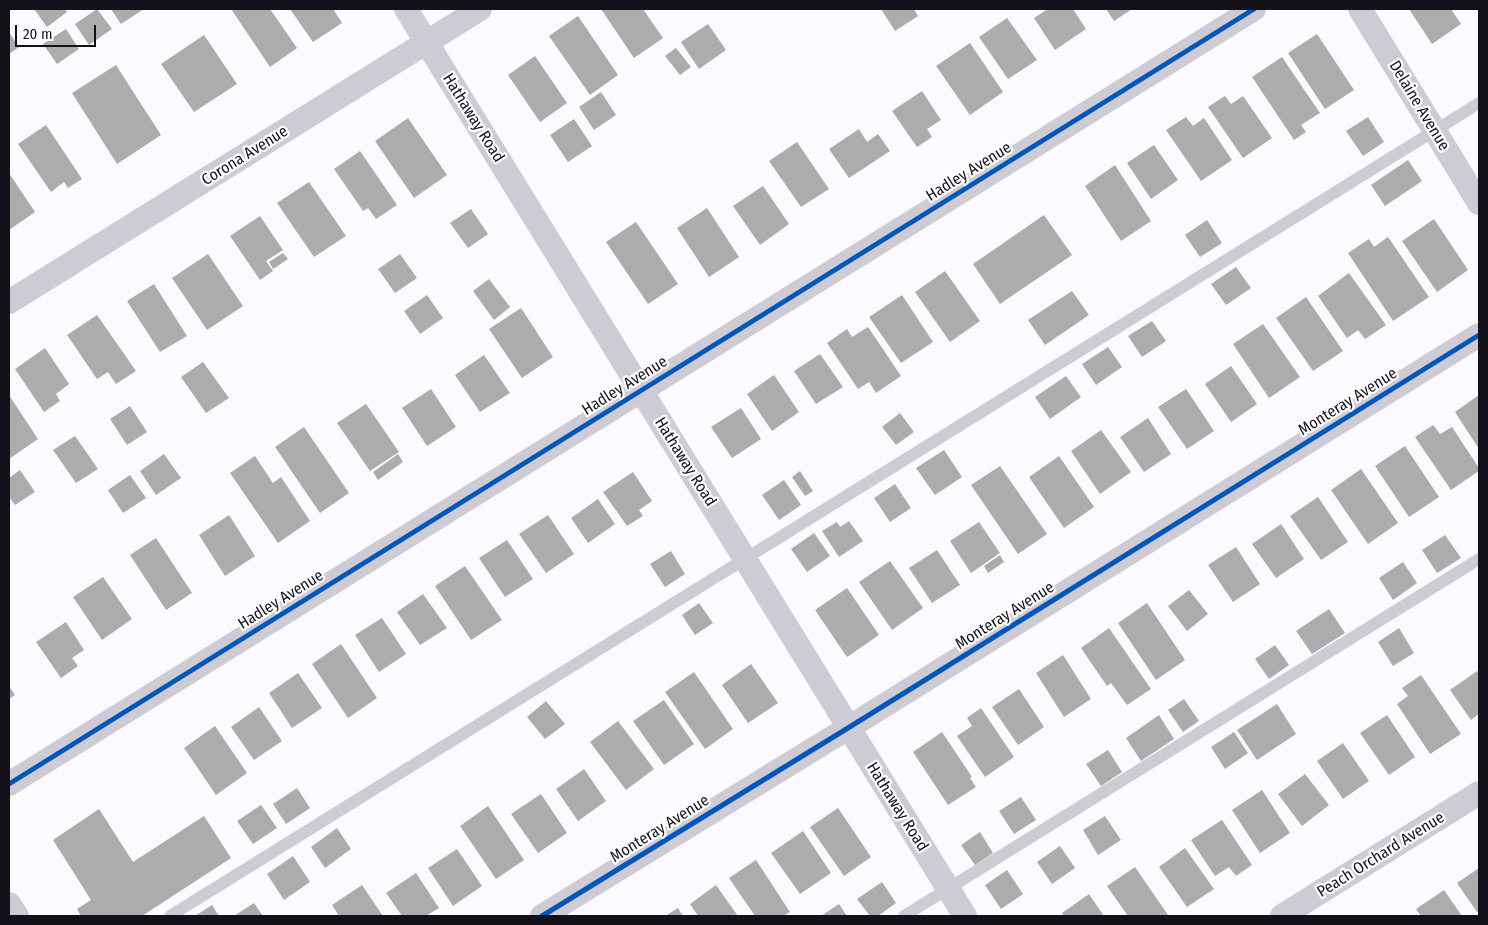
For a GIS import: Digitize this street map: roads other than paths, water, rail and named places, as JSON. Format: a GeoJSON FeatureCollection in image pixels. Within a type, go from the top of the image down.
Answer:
{"type":"FeatureCollection","features":[{"type":"Feature","properties":{"kind":"street","name":"Hathaway Road"},"geometry":{"type":"LineString","coordinates":[[406,9],[964,916]]}},
{"type":"Feature","properties":{"kind":"street","name":"Corona Avenue"},"geometry":{"type":"LineString","coordinates":[[9,302],[480,9]]}},
{"type":"Feature","properties":{"kind":"street","name":"Hadley Avenue"},"geometry":{"type":"LineString","coordinates":[[9,784],[1254,9]]}},
{"type":"Feature","properties":{"kind":"street","name":"Delaine Avenue"},"geometry":{"type":"LineString","coordinates":[[1360,9],[1479,203]]}},
{"type":"Feature","properties":{"kind":"street","name":"Monteray Avenue"},"geometry":{"type":"LineString","coordinates":[[542,916],[1479,336]]}},
{"type":"Feature","properties":{"kind":"street","name":"Peach Orchard Avenue"},"geometry":{"type":"LineString","coordinates":[[1282,916],[1479,793]]}},
{"type":"Feature","properties":{"kind":"street"},"geometry":{"type":"LineString","coordinates":[[9,904],[17,916]]}},
{"type":"Feature","properties":{"kind":"lane"},"geometry":{"type":"LineString","coordinates":[[170,916],[1479,103]]}},
{"type":"Feature","properties":{"kind":"lane"},"geometry":{"type":"LineString","coordinates":[[904,916],[1479,559]]}}]}
